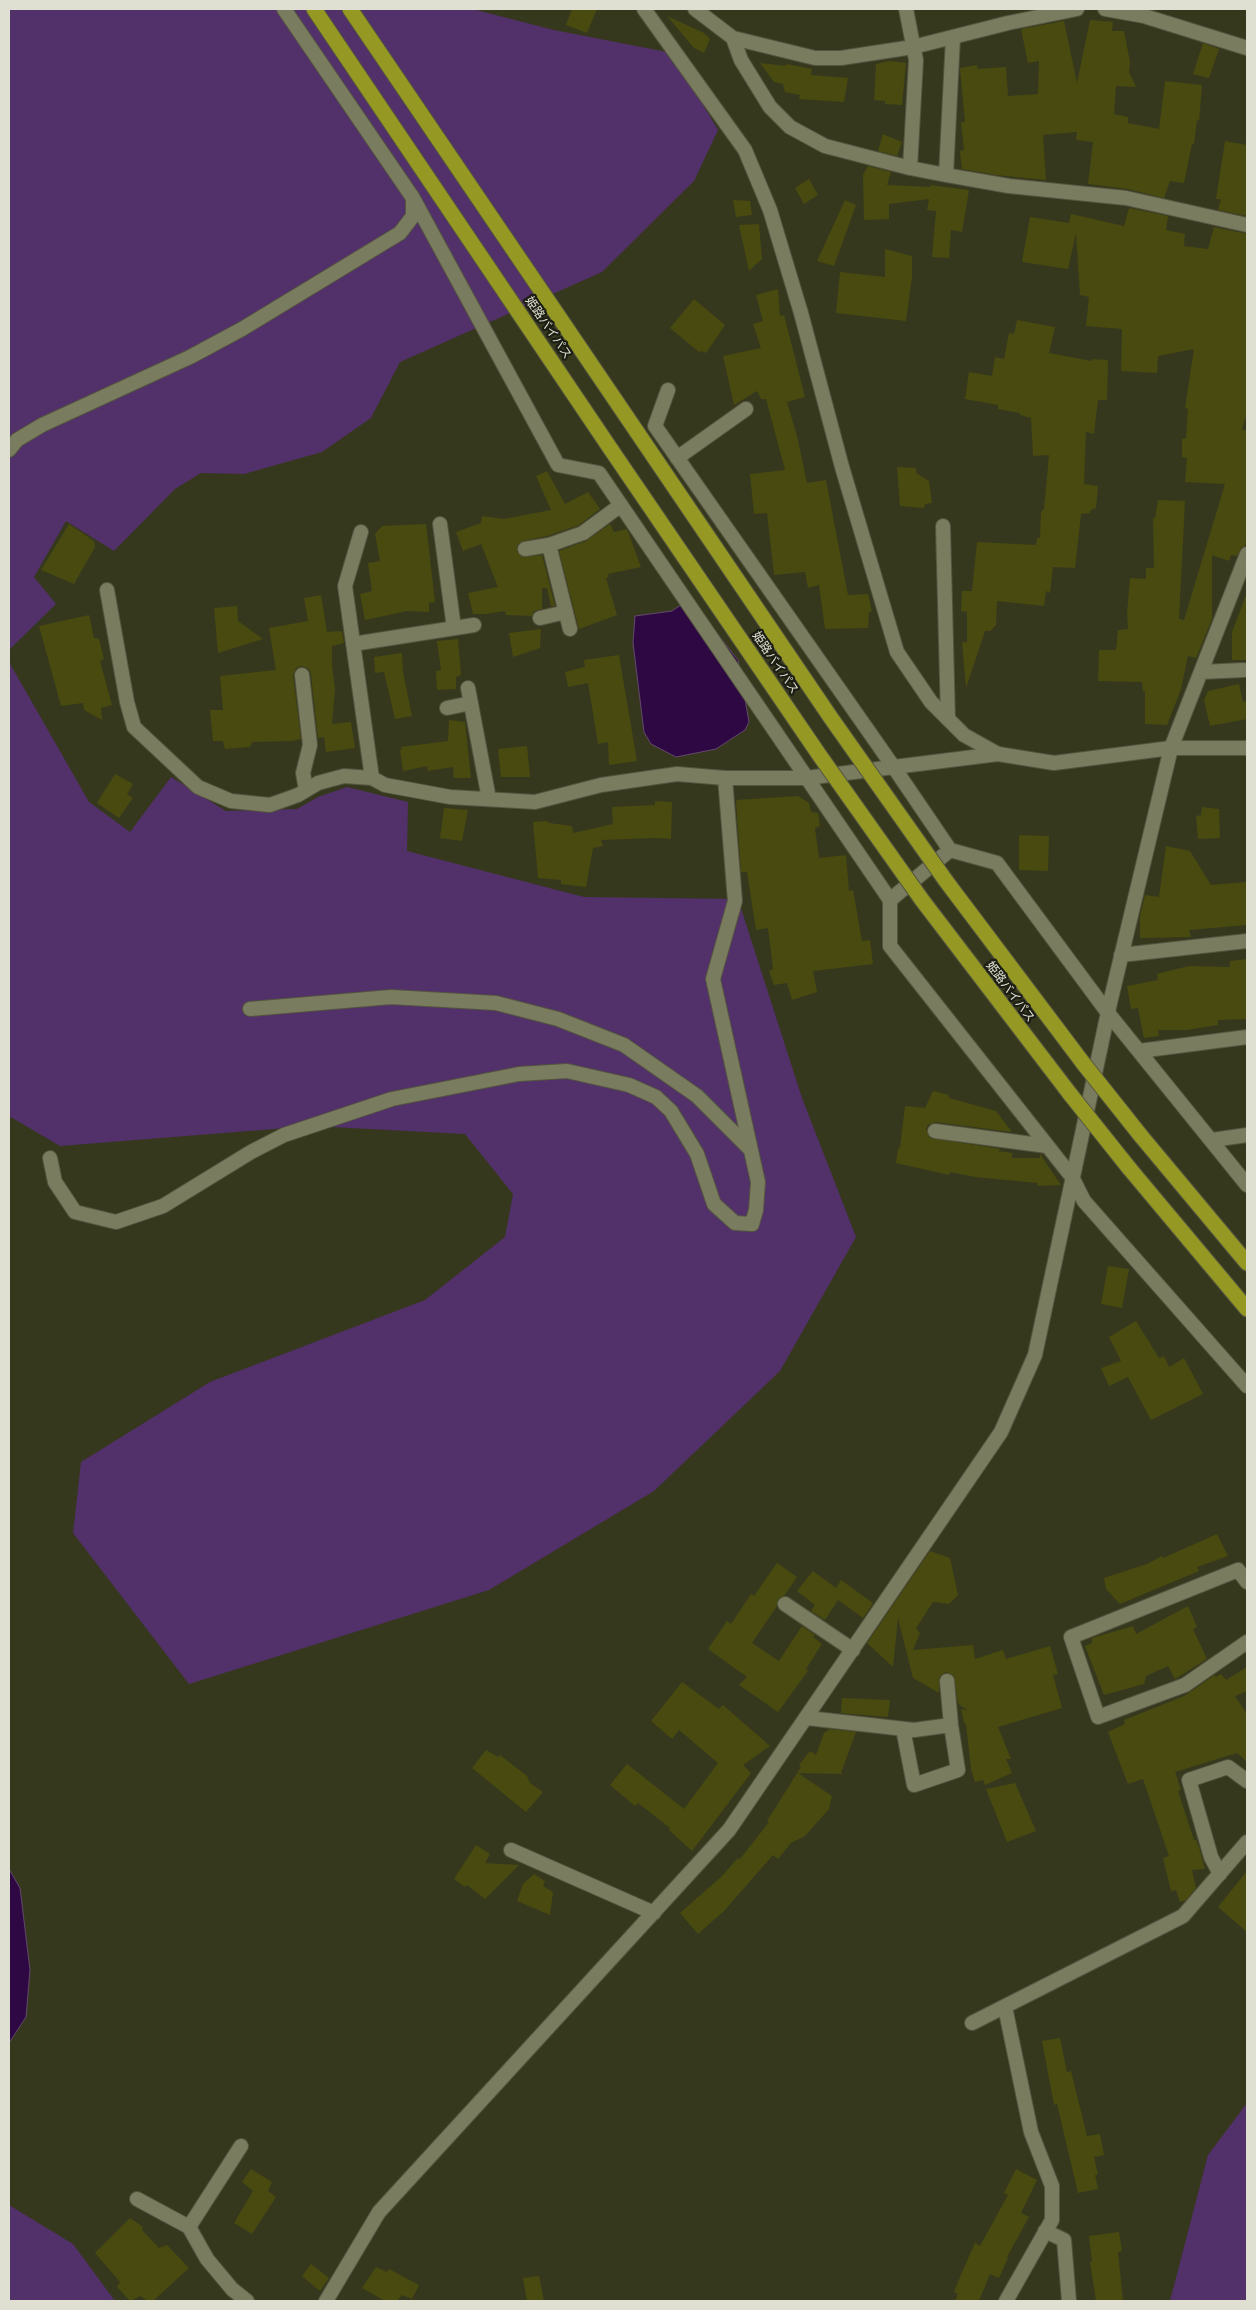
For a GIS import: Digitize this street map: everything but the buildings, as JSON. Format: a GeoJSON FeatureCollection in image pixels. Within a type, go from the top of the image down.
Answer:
{"type":"FeatureCollection","features":[{"type":"Feature","properties":{"kind":"highway","name":"姫路バイパス"},"geometry":{"type":"LineString","coordinates":[[314,9],[820,756],[922,900],[1070,1094],[1247,1309]]}},
{"type":"Feature","properties":{"kind":"highway","name":"姫路バイパス"},"geometry":{"type":"LineString","coordinates":[[350,9],[825,710],[946,882],[1082,1063],[1247,1263]]}},
{"type":"Feature","properties":{"kind":"street"},"geometry":{"type":"LineString","coordinates":[[284,9],[412,198],[558,464],[599,474],[890,900],[890,946],[1072,1177],[1084,1200],[1247,1386]]}},
{"type":"Feature","properties":{"kind":"street"},"geometry":{"type":"LineString","coordinates":[[644,9],[745,150],[770,210],[796,295],[842,467],[897,652],[931,702],[964,735],[998,754]]}},
{"type":"Feature","properties":{"kind":"street"},"geometry":{"type":"LineString","coordinates":[[695,9],[733,38],[815,58],[841,58],[913,48],[1008,22],[1077,9]]}},
{"type":"Feature","properties":{"kind":"street"},"geometry":{"type":"LineString","coordinates":[[906,9],[916,60],[910,168]]}},
{"type":"Feature","properties":{"kind":"street"},"geometry":{"type":"LineString","coordinates":[[1105,9],[1144,16],[1247,48]]}},
{"type":"Feature","properties":{"kind":"street"},"geometry":{"type":"LineString","coordinates":[[946,175],[953,37]]}},
{"type":"Feature","properties":{"kind":"street"},"geometry":{"type":"LineString","coordinates":[[733,38],[742,60],[770,106],[790,127],[825,146],[910,168],[946,175],[1009,186],[1126,198],[1247,224]]}},
{"type":"Feature","properties":{"kind":"street"},"geometry":{"type":"LineString","coordinates":[[9,450],[17,440],[42,425],[190,357],[242,329],[400,233],[413,216],[412,198]]}},
{"type":"Feature","properties":{"kind":"street"},"geometry":{"type":"LineString","coordinates":[[668,390],[655,426],[895,768],[950,850],[997,863],[1108,1013],[1247,1185]]}},
{"type":"Feature","properties":{"kind":"street"},"geometry":{"type":"LineString","coordinates":[[677,458],[746,409]]}},
{"type":"Feature","properties":{"kind":"street"},"geometry":{"type":"LineString","coordinates":[[525,549],[549,545],[583,533],[621,505]]}},
{"type":"Feature","properties":{"kind":"street"},"geometry":{"type":"LineString","coordinates":[[440,524],[454,628]]}},
{"type":"Feature","properties":{"kind":"street"},"geometry":{"type":"LineString","coordinates":[[944,526],[948,719]]}},
{"type":"Feature","properties":{"kind":"street"},"geometry":{"type":"LineString","coordinates":[[361,532],[345,586],[372,778]]}},
{"type":"Feature","properties":{"kind":"street"},"geometry":{"type":"LineString","coordinates":[[549,545],[570,629]]}},
{"type":"Feature","properties":{"kind":"street"},"geometry":{"type":"LineString","coordinates":[[326,2301],[379,2212],[729,1830],[1001,1432],[1035,1355],[1108,1013],[1171,748],[1247,554]]}},
{"type":"Feature","properties":{"kind":"street"},"geometry":{"type":"LineString","coordinates":[[107,590],[127,702],[134,727],[198,787],[231,801],[270,805],[298,795],[318,783],[344,776],[372,778],[385,785],[450,797],[535,802],[601,785],[677,774],[725,778],[806,778],[998,754],[1054,763],[1171,748],[1247,748]]}},
{"type":"Feature","properties":{"kind":"street"},"geometry":{"type":"LineString","coordinates":[[540,618],[566,612]]}},
{"type":"Feature","properties":{"kind":"street"},"geometry":{"type":"LineString","coordinates":[[353,644],[474,625]]}},
{"type":"Feature","properties":{"kind":"street"},"geometry":{"type":"LineString","coordinates":[[1201,672],[1244,670]]}},
{"type":"Feature","properties":{"kind":"street"},"geometry":{"type":"LineString","coordinates":[[302,675],[310,744],[304,773],[306,790]]}},
{"type":"Feature","properties":{"kind":"street"},"geometry":{"type":"LineString","coordinates":[[468,688],[489,799]]}},
{"type":"Feature","properties":{"kind":"street"},"geometry":{"type":"LineString","coordinates":[[447,708],[471,703]]}},
{"type":"Feature","properties":{"kind":"street"},"geometry":{"type":"LineString","coordinates":[[50,1158],[55,1182],[75,1212],[116,1222],[163,1206],[251,1152],[284,1135],[383,1102],[519,1074],[567,1071],[628,1085],[656,1097],[671,1111],[698,1154],[714,1204],[735,1223],[752,1224],[756,1210],[758,1182],[713,979],[734,901],[725,778]]}},
{"type":"Feature","properties":{"kind":"street"},"geometry":{"type":"LineString","coordinates":[[890,900],[950,850]]}},
{"type":"Feature","properties":{"kind":"street"},"geometry":{"type":"LineString","coordinates":[[1122,955],[1247,941]]}},
{"type":"Feature","properties":{"kind":"street"},"geometry":{"type":"LineString","coordinates":[[250,1010],[391,997],[496,1003],[558,1018],[624,1045],[697,1096],[751,1151]]}},
{"type":"Feature","properties":{"kind":"street"},"geometry":{"type":"LineString","coordinates":[[1139,1051],[1247,1037]]}},
{"type":"Feature","properties":{"kind":"street"},"geometry":{"type":"LineString","coordinates":[[935,1132],[1047,1146]]}},
{"type":"Feature","properties":{"kind":"street"},"geometry":{"type":"LineString","coordinates":[[1212,1140],[1247,1136]]}},
{"type":"Feature","properties":{"kind":"street"},"geometry":{"type":"LineString","coordinates":[[1247,1582],[1238,1570],[1071,1637],[1098,1717],[1185,1685],[1247,1642]]}},
{"type":"Feature","properties":{"kind":"street"},"geometry":{"type":"LineString","coordinates":[[785,1604],[853,1650]]}},
{"type":"Feature","properties":{"kind":"street"},"geometry":{"type":"LineString","coordinates":[[903,1729],[914,1785],[958,1770],[947,1681]]}},
{"type":"Feature","properties":{"kind":"street"},"geometry":{"type":"LineString","coordinates":[[807,1718],[914,1730],[951,1725]]}},
{"type":"Feature","properties":{"kind":"street"},"geometry":{"type":"LineString","coordinates":[[1220,1874],[1211,1857],[1189,1780],[1228,1766],[1247,1781]]}},
{"type":"Feature","properties":{"kind":"street"},"geometry":{"type":"LineString","coordinates":[[972,2023],[1183,1916],[1247,1842]]}},
{"type":"Feature","properties":{"kind":"street"},"geometry":{"type":"LineString","coordinates":[[511,1850],[654,1913]]}},
{"type":"Feature","properties":{"kind":"street"},"geometry":{"type":"LineString","coordinates":[[1005,2006],[1031,2132],[1052,2186],[1052,2220],[1006,2301]]}},
{"type":"Feature","properties":{"kind":"street"},"geometry":{"type":"LineString","coordinates":[[189,2227],[241,2146]]}},
{"type":"Feature","properties":{"kind":"street"},"geometry":{"type":"LineString","coordinates":[[137,2199],[189,2227],[207,2259],[232,2289],[246,2301]]}},
{"type":"Feature","properties":{"kind":"street"},"geometry":{"type":"LineString","coordinates":[[1045,2231],[1064,2240],[1070,2301]]}},
{"type":"Feature","properties":{"kind":"shaded area"},"geometry":{"type":"Polygon","coordinates":[[[9,9],[472,9],[554,30],[672,53],[718,130],[694,181],[602,272],[400,362],[371,418],[322,452],[244,474],[201,473],[175,489],[114,551],[66,521],[34,577],[56,604],[9,650],[9,9]]]}},
{"type":"Feature","properties":{"kind":"shaded area"},"geometry":{"type":"Polygon","coordinates":[[[690,599],[738,660],[749,722],[745,730],[716,749],[676,757],[651,744],[644,732],[633,643],[635,616],[672,611],[690,599]]]}},
{"type":"Feature","properties":{"kind":"shaded area"},"geometry":{"type":"Polygon","coordinates":[[[9,662],[89,802],[130,832],[171,777],[226,811],[297,809],[318,797],[347,787],[408,802],[407,851],[584,897],[738,899],[802,1098],[856,1237],[780,1371],[654,1491],[489,1590],[189,1684],[73,1533],[81,1462],[210,1382],[425,1300],[505,1237],[513,1194],[465,1134],[312,1126],[60,1146],[9,1116],[9,662]]]}},
{"type":"Feature","properties":{"kind":"shaded area"},"geometry":{"type":"Polygon","coordinates":[[[9,1869],[20,1888],[30,1970],[26,2017],[9,2043],[9,1869]]]}},
{"type":"Feature","properties":{"kind":"shaded area"},"geometry":{"type":"Polygon","coordinates":[[[1247,2103],[1247,2301],[1170,2301],[1208,2155],[1247,2103]]]}},
{"type":"Feature","properties":{"kind":"shaded area"},"geometry":{"type":"Polygon","coordinates":[[[9,2205],[73,2244],[115,2301],[9,2301],[9,2205]]]}}]}
